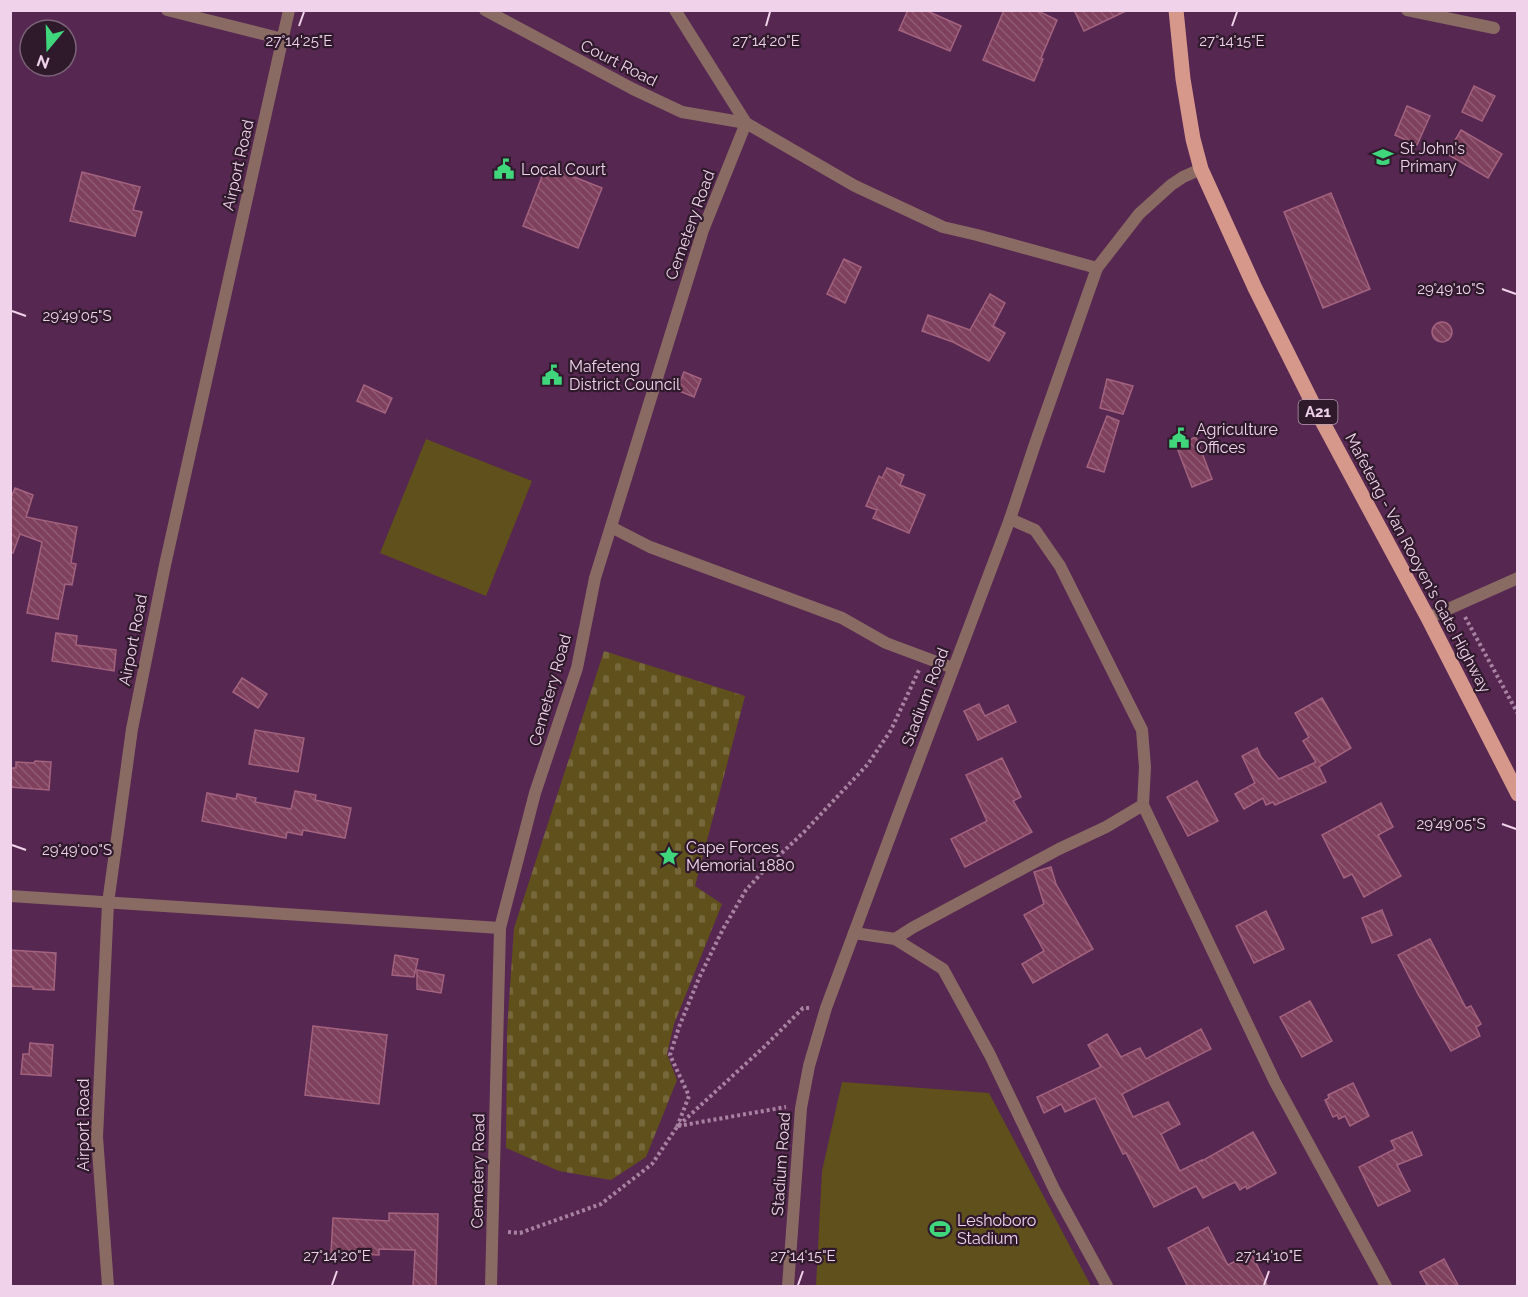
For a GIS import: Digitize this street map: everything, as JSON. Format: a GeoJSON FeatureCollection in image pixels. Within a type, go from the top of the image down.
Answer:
{"type":"FeatureCollection","features":[{"type":"Feature","properties":{"kind":"main road","name":"Mafeteng - Van Rooyen's Gate Highway"},"geometry":{"type":"LineString","coordinates":[[1176,10],[1183,79],[1193,139],[1201,169],[1255,288],[1310,398],[1428,618],[1518,794]]}},
{"type":"Feature","properties":{"kind":"street"},"geometry":{"type":"LineString","coordinates":[[167,10],[283,39]]}},
{"type":"Feature","properties":{"kind":"street","name":"Airport Road"},"geometry":{"type":"LineString","coordinates":[[108,1287],[97,1137],[108,903],[132,729],[168,553],[289,10]]}},
{"type":"Feature","properties":{"kind":"street","name":"Court Road"},"geometry":{"type":"LineString","coordinates":[[485,10],[633,89],[682,112],[746,123]]}},
{"type":"Feature","properties":{"kind":"street"},"geometry":{"type":"LineString","coordinates":[[675,10],[746,123],[855,186],[943,227],[1097,268]]}},
{"type":"Feature","properties":{"kind":"street"},"geometry":{"type":"LineString","coordinates":[[1407,10],[1494,28]]}},
{"type":"Feature","properties":{"kind":"street","name":"Cemetery Road"},"geometry":{"type":"LineString","coordinates":[[491,1287],[500,928],[535,793],[577,668],[595,578],[703,230],[746,123]]}},
{"type":"Feature","properties":{"kind":"street","name":"Stadium Road"},"geometry":{"type":"LineString","coordinates":[[788,1287],[801,1108],[809,1066],[826,1008],[1010,519],[1097,268],[1139,214],[1171,185],[1201,169]]}},
{"type":"Feature","properties":{"kind":"street"},"geometry":{"type":"LineString","coordinates":[[1010,519],[1035,530],[1060,566],[1142,730],[1145,766],[1143,805],[1275,1082],[1386,1287]]}},
{"type":"Feature","properties":{"kind":"street"},"geometry":{"type":"LineString","coordinates":[[611,526],[650,548],[842,618],[886,642],[953,668]]}},
{"type":"Feature","properties":{"kind":"street"},"geometry":{"type":"LineString","coordinates":[[1428,618],[1518,578]]}},
{"type":"Feature","properties":{"kind":"street"},"geometry":{"type":"LineString","coordinates":[[895,939],[1143,805]]}},
{"type":"Feature","properties":{"kind":"street"},"geometry":{"type":"LineString","coordinates":[[10,896],[500,928]]}},
{"type":"Feature","properties":{"kind":"street"},"geometry":{"type":"LineString","coordinates":[[854,933],[895,939],[943,969],[990,1055],[1055,1191],[1107,1287]]}},
{"type":"Feature","properties":{"kind":"path"},"geometry":{"type":"LineString","coordinates":[[1458,604],[1518,714]]}},
{"type":"Feature","properties":{"kind":"path"},"geometry":{"type":"LineString","coordinates":[[520,1233],[601,1204],[651,1164],[677,1126],[689,1096],[670,1055],[699,978],[723,929],[746,890],[868,764],[891,730],[925,658]]}},
{"type":"Feature","properties":{"kind":"path"},"geometry":{"type":"LineString","coordinates":[[677,1126],[771,1040],[802,1008],[826,1008]]}},
{"type":"Feature","properties":{"kind":"path"},"geometry":{"type":"LineString","coordinates":[[677,1126],[781,1107],[801,1108]]}},
{"type":"Feature","properties":{"kind":"green space"},"geometry":{"type":"Polygon","coordinates":[[[426,439],[532,481],[486,596],[380,553],[426,439]]]}},
{"type":"Feature","properties":{"kind":"green space"},"geometry":{"type":"Polygon","coordinates":[[[604,651],[745,696],[695,886],[722,904],[674,1024],[667,1054],[677,1080],[646,1157],[611,1180],[559,1171],[506,1148],[507,1031],[514,928],[604,651]]]}},
{"type":"Feature","properties":{"kind":"green space","name":"Leshoboro Stadium"},"geometry":{"type":"Polygon","coordinates":[[[842,1082],[989,1093],[1091,1286],[816,1286],[822,1171],[842,1082]]]}},
{"type":"Feature","properties":{"kind":"building"},"geometry":{"type":"Polygon","coordinates":[[[908,10],[925,10],[961,26],[950,51],[899,30],[908,10]]]}},
{"type":"Feature","properties":{"kind":"building"},"geometry":{"type":"Polygon","coordinates":[[[1004,10],[1036,10],[1057,20],[1034,81],[983,60],[1004,10]]]}},
{"type":"Feature","properties":{"kind":"building"},"geometry":{"type":"Polygon","coordinates":[[[1074,10],[1128,10],[1084,31],[1074,10]]]}},
{"type":"Feature","properties":{"kind":"building"},"geometry":{"type":"Polygon","coordinates":[[[1474,86],[1495,96],[1482,121],[1462,112],[1474,86]]]}},
{"type":"Feature","properties":{"kind":"building"},"geometry":{"type":"Polygon","coordinates":[[[1407,106],[1430,116],[1417,145],[1395,135],[1407,106]]]}},
{"type":"Feature","properties":{"kind":"building"},"geometry":{"type":"Polygon","coordinates":[[[1461,130],[1502,154],[1488,178],[1447,154],[1461,130]]]}},
{"type":"Feature","properties":{"kind":"building"},"geometry":{"type":"Polygon","coordinates":[[[546,166],[602,188],[578,248],[523,226],[546,166]]]}},
{"type":"Feature","properties":{"kind":"building"},"geometry":{"type":"Polygon","coordinates":[[[82,172],[140,187],[133,210],[142,212],[135,236],[70,221],[82,172]]]}},
{"type":"Feature","properties":{"kind":"building"},"geometry":{"type":"Polygon","coordinates":[[[1331,193],[1370,289],[1323,308],[1284,212],[1331,193]]]}},
{"type":"Feature","properties":{"kind":"building"},"geometry":{"type":"Polygon","coordinates":[[[844,259],[861,267],[845,303],[827,294],[844,259]]]}},
{"type":"Feature","properties":{"kind":"building"},"geometry":{"type":"Polygon","coordinates":[[[990,294],[1005,303],[993,326],[1005,333],[989,361],[953,342],[922,331],[928,315],[970,330],[990,294]]]}},
{"type":"Feature","properties":{"kind":"building"},"geometry":{"type":"Polygon","coordinates":[[[1442,322],[1449,325],[1452,332],[1449,339],[1442,342],[1435,339],[1432,332],[1435,325],[1442,322]]]}},
{"type":"Feature","properties":{"kind":"building"},"geometry":{"type":"Polygon","coordinates":[[[684,372],[701,379],[694,397],[677,390],[684,372]]]}},
{"type":"Feature","properties":{"kind":"building"},"geometry":{"type":"Polygon","coordinates":[[[1107,379],[1133,386],[1123,414],[1100,408],[1107,379]]]}},
{"type":"Feature","properties":{"kind":"building"},"geometry":{"type":"Polygon","coordinates":[[[364,385],[392,398],[385,413],[357,401],[364,385]]]}},
{"type":"Feature","properties":{"kind":"building"},"geometry":{"type":"Polygon","coordinates":[[[1107,416],[1119,421],[1104,472],[1087,467],[1107,416]]]}},
{"type":"Feature","properties":{"kind":"building"},"geometry":{"type":"Polygon","coordinates":[[[1196,437],[1212,479],[1192,487],[1176,445],[1196,437]]]}},
{"type":"Feature","properties":{"kind":"building"},"geometry":{"type":"Polygon","coordinates":[[[887,468],[904,475],[900,485],[925,495],[909,533],[873,518],[877,510],[866,506],[879,476],[882,478],[887,468]]]}},
{"type":"Feature","properties":{"kind":"building"},"geometry":{"type":"Polygon","coordinates":[[[15,488],[33,495],[26,517],[77,527],[71,563],[76,564],[72,585],[65,584],[58,619],[27,613],[42,542],[20,534],[13,553],[10,552],[10,500],[15,488]]]}},
{"type":"Feature","properties":{"kind":"building"},"geometry":{"type":"Polygon","coordinates":[[[56,633],[77,636],[76,645],[116,650],[114,671],[52,661],[56,633]]]}},
{"type":"Feature","properties":{"kind":"building"},"geometry":{"type":"Polygon","coordinates":[[[242,678],[267,694],[258,708],[233,692],[242,678]]]}},
{"type":"Feature","properties":{"kind":"building"},"geometry":{"type":"Polygon","coordinates":[[[1322,698],[1351,748],[1319,767],[1326,782],[1275,805],[1273,802],[1266,805],[1263,798],[1244,809],[1235,794],[1255,783],[1242,756],[1257,748],[1261,757],[1279,779],[1316,762],[1303,741],[1309,737],[1295,713],[1322,698]]]}},
{"type":"Feature","properties":{"kind":"building"},"geometry":{"type":"Polygon","coordinates":[[[979,704],[985,716],[1008,705],[1016,722],[978,740],[964,711],[979,704]]]}},
{"type":"Feature","properties":{"kind":"building"},"geometry":{"type":"Polygon","coordinates":[[[255,730],[304,738],[298,772],[249,764],[255,730]]]}},
{"type":"Feature","properties":{"kind":"building"},"geometry":{"type":"Polygon","coordinates":[[[1002,758],[1021,797],[1013,801],[1032,832],[965,867],[951,839],[987,821],[966,775],[1002,758]]]}},
{"type":"Feature","properties":{"kind":"building"},"geometry":{"type":"Polygon","coordinates":[[[35,761],[51,762],[49,790],[10,787],[10,768],[16,768],[16,762],[34,763],[35,761]]]}},
{"type":"Feature","properties":{"kind":"building"},"geometry":{"type":"Polygon","coordinates":[[[1197,781],[1218,821],[1188,836],[1167,797],[1197,781]]]}},
{"type":"Feature","properties":{"kind":"building"},"geometry":{"type":"Polygon","coordinates":[[[295,791],[316,795],[315,800],[351,808],[345,838],[303,830],[302,835],[287,832],[286,838],[202,821],[207,793],[236,799],[237,794],[256,798],[255,802],[291,809],[295,791]]]}},
{"type":"Feature","properties":{"kind":"building"},"geometry":{"type":"Polygon","coordinates":[[[1381,803],[1393,827],[1378,835],[1401,876],[1364,897],[1352,874],[1344,878],[1322,835],[1381,803]]]}},
{"type":"Feature","properties":{"kind":"building"},"geometry":{"type":"Polygon","coordinates":[[[1051,867],[1056,884],[1093,949],[1033,983],[1022,964],[1044,951],[1024,915],[1044,904],[1034,872],[1051,867]]]}},
{"type":"Feature","properties":{"kind":"building"},"geometry":{"type":"Polygon","coordinates":[[[1382,910],[1392,935],[1372,943],[1362,918],[1382,910]]]}},
{"type":"Feature","properties":{"kind":"building"},"geometry":{"type":"Polygon","coordinates":[[[1266,911],[1284,949],[1254,963],[1236,926],[1266,911]]]}},
{"type":"Feature","properties":{"kind":"building"},"geometry":{"type":"Polygon","coordinates":[[[1430,939],[1466,1008],[1471,1006],[1481,1024],[1476,1027],[1480,1036],[1451,1051],[1398,955],[1430,939]]]}},
{"type":"Feature","properties":{"kind":"building"},"geometry":{"type":"Polygon","coordinates":[[[10,950],[56,953],[54,990],[10,986],[10,950]]]}},
{"type":"Feature","properties":{"kind":"building"},"geometry":{"type":"Polygon","coordinates":[[[395,955],[418,959],[414,977],[392,975],[395,955]]]}},
{"type":"Feature","properties":{"kind":"building"},"geometry":{"type":"Polygon","coordinates":[[[417,970],[444,975],[441,993],[417,989],[417,970]]]}},
{"type":"Feature","properties":{"kind":"building"},"geometry":{"type":"Polygon","coordinates":[[[1310,1001],[1332,1041],[1302,1057],[1280,1017],[1310,1001]]]}},
{"type":"Feature","properties":{"kind":"building"},"geometry":{"type":"Polygon","coordinates":[[[313,1026],[387,1035],[379,1104],[305,1095],[313,1026]]]}},
{"type":"Feature","properties":{"kind":"building"},"geometry":{"type":"Polygon","coordinates":[[[1201,1029],[1211,1049],[1122,1094],[1133,1117],[1168,1102],[1180,1124],[1161,1134],[1180,1171],[1253,1132],[1276,1173],[1247,1189],[1246,1186],[1240,1190],[1235,1182],[1203,1198],[1196,1186],[1154,1207],[1126,1153],[1123,1154],[1095,1098],[1065,1112],[1061,1104],[1044,1113],[1037,1097],[1101,1067],[1088,1045],[1107,1034],[1121,1057],[1140,1048],[1146,1059],[1201,1029]]]}},
{"type":"Feature","properties":{"kind":"building"},"geometry":{"type":"Polygon","coordinates":[[[30,1043],[53,1045],[51,1076],[21,1074],[23,1054],[29,1054],[30,1043]]]}},
{"type":"Feature","properties":{"kind":"building"},"geometry":{"type":"Polygon","coordinates":[[[1353,1083],[1369,1116],[1350,1126],[1345,1116],[1339,1119],[1337,1115],[1333,1117],[1325,1100],[1329,1098],[1328,1095],[1353,1083]]]}},
{"type":"Feature","properties":{"kind":"building"},"geometry":{"type":"Polygon","coordinates":[[[1412,1132],[1422,1155],[1397,1165],[1410,1191],[1378,1206],[1359,1167],[1395,1149],[1391,1141],[1412,1132]]]}},
{"type":"Feature","properties":{"kind":"building"},"geometry":{"type":"Polygon","coordinates":[[[389,1213],[438,1214],[436,1287],[413,1287],[415,1250],[379,1249],[379,1255],[331,1253],[333,1218],[389,1221],[389,1213]]]}},
{"type":"Feature","properties":{"kind":"building"},"geometry":{"type":"Polygon","coordinates":[[[1208,1227],[1228,1265],[1251,1253],[1268,1287],[1188,1287],[1168,1248],[1208,1227]]]}},
{"type":"Feature","properties":{"kind":"building"},"geometry":{"type":"Polygon","coordinates":[[[1444,1259],[1459,1287],[1428,1287],[1420,1272],[1444,1259]]]}},
{"type":"Feature","properties":{"kind":"place","name":"St John's Primary"},"geometry":{"type":"Point","coordinates":[1383,157]}},
{"type":"Feature","properties":{"kind":"place","name":"Local Court"},"geometry":{"type":"Point","coordinates":[504,169]}},
{"type":"Feature","properties":{"kind":"place","name":"Mafeteng District Council"},"geometry":{"type":"Point","coordinates":[552,375]}},
{"type":"Feature","properties":{"kind":"place","name":"Agriculture Offices"},"geometry":{"type":"Point","coordinates":[1179,438]}},
{"type":"Feature","properties":{"kind":"place","name":"Cape Forces Memorial 1880"},"geometry":{"type":"Point","coordinates":[669,856]}},
{"type":"Feature","properties":{"kind":"place","name":"Leshoboro Stadium"},"geometry":{"type":"Point","coordinates":[940,1229]}}]}
